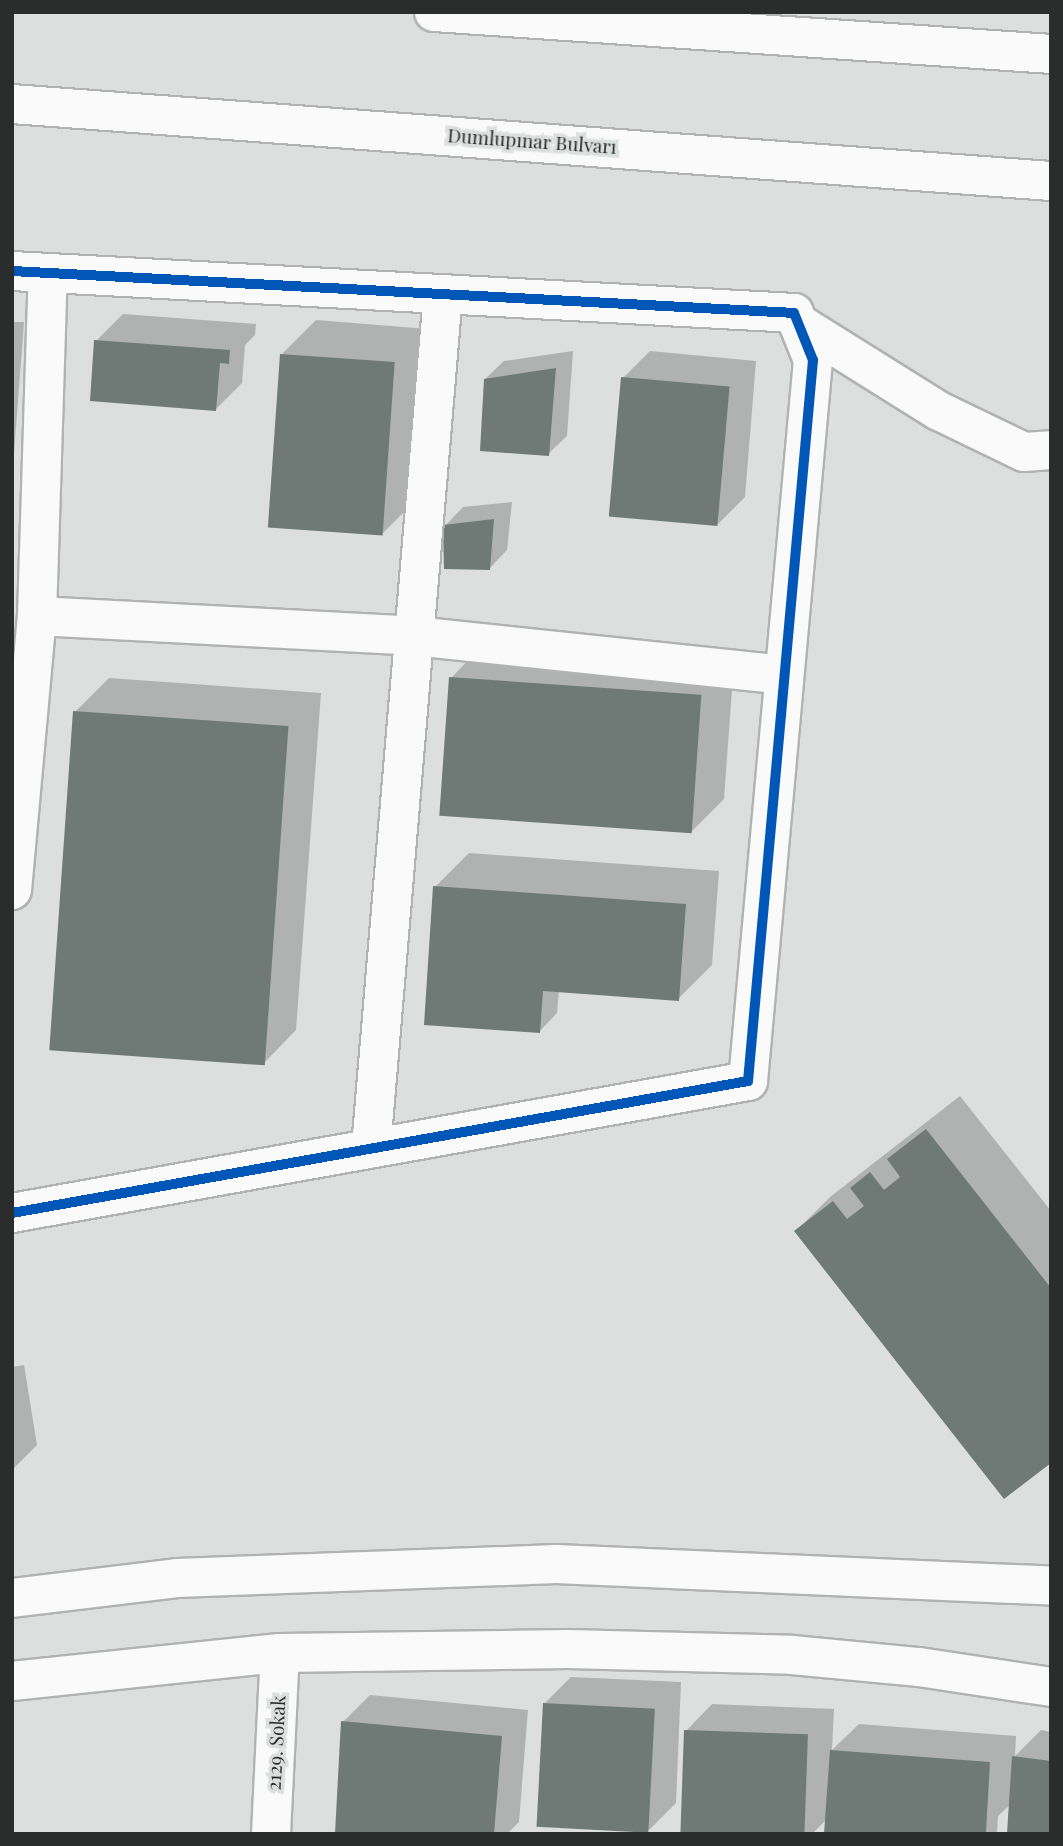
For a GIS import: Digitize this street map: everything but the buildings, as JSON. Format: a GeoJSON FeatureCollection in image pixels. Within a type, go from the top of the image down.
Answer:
{"type":"FeatureCollection","features":[{"type":"Feature","properties":{"kind":"main road"},"geometry":{"type":"LineString","coordinates":[[434,12],[1051,54]]}},
{"type":"Feature","properties":{"kind":"main road","name":"Dumlupınar Bulvarı"},"geometry":{"type":"LineString","coordinates":[[12,104],[1051,181]]}},
{"type":"Feature","properties":{"kind":"main road"},"geometry":{"type":"LineString","coordinates":[[12,890],[14,833],[37,616],[30,272],[794,313],[813,360],[748,1081],[12,1213]]}},
{"type":"Feature","properties":{"kind":"main road"},"geometry":{"type":"LineString","coordinates":[[371,1148],[443,294]]}},
{"type":"Feature","properties":{"kind":"main road"},"geometry":{"type":"LineString","coordinates":[[798,323],[939,411],[1024,452],[1051,450]]}},
{"type":"Feature","properties":{"kind":"main road"},"geometry":{"type":"LineString","coordinates":[[37,616],[414,636],[785,675]]}},
{"type":"Feature","properties":{"kind":"main road"},"geometry":{"type":"LineString","coordinates":[[12,1598],[177,1578],[556,1564],[1051,1586]]}},
{"type":"Feature","properties":{"kind":"main road"},"geometry":{"type":"LineString","coordinates":[[12,1681],[280,1653],[568,1649],[792,1655],[919,1667],[1051,1687]]}},
{"type":"Feature","properties":{"kind":"main road","name":"2129. Sokak"},"geometry":{"type":"LineString","coordinates":[[271,1834],[280,1653]]}},
{"type":"Feature","properties":{"kind":"cycle path"},"geometry":{"type":"LineString","coordinates":[[12,271],[794,313],[813,360],[748,1081],[12,1213]]}}]}
